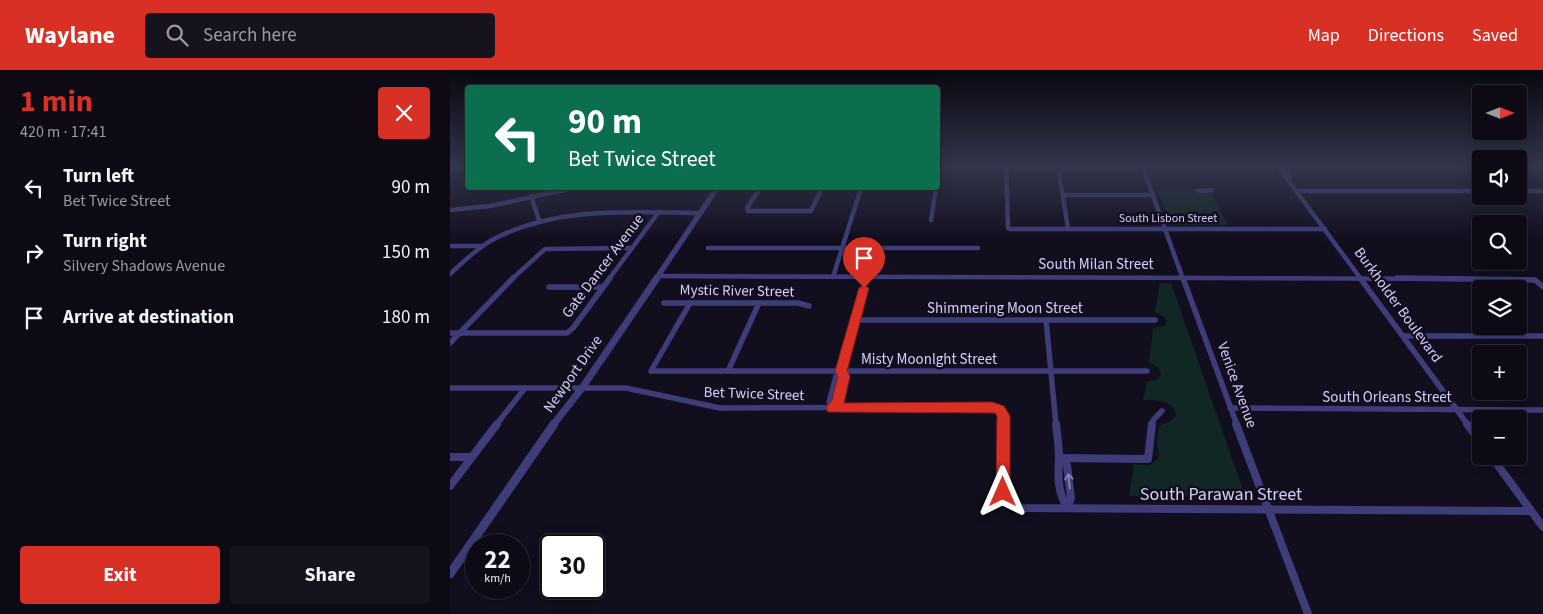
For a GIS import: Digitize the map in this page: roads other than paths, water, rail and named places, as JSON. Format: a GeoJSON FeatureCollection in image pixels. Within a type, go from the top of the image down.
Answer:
{"type":"FeatureCollection","features":[{"type":"Feature","properties":{"kind":"street"},"geometry":{"type":"LineString","coordinates":[[450,210],[482,208],[561,190]]}},
{"type":"Feature","properties":{"kind":"street","name":"Newport Drive"},"geometry":{"type":"LineString","coordinates":[[450,574],[539,444],[582,388],[715,190]]}},
{"type":"Feature","properties":{"kind":"street"},"geometry":{"type":"LineString","coordinates":[[758,190],[747,208],[748,211],[811,211],[821,190]]}},
{"type":"Feature","properties":{"kind":"street"},"geometry":{"type":"LineString","coordinates":[[833,276],[860,190]]}},
{"type":"Feature","properties":{"kind":"street"},"geometry":{"type":"LineString","coordinates":[[931,220],[936,190]]}},
{"type":"Feature","properties":{"kind":"street","name":"South Lisbon Street"},"geometry":{"type":"LineString","coordinates":[[1007,190],[1008,228],[1010,229],[1325,229]]}},
{"type":"Feature","properties":{"kind":"street"},"geometry":{"type":"LineString","coordinates":[[1061,190],[1068,228]]}},
{"type":"Feature","properties":{"kind":"street","name":"Venice Avenue"},"geometry":{"type":"LineString","coordinates":[[1151,190],[1230,408],[1308,614]]}},
{"type":"Feature","properties":{"kind":"street"},"geometry":{"type":"LineString","coordinates":[[1298,191],[1472,191]]}},
{"type":"Feature","properties":{"kind":"street","name":"Burkholder Boulevard"},"geometry":{"type":"LineString","coordinates":[[1298,191],[1472,431]]}},
{"type":"Feature","properties":{"kind":"street"},"geometry":{"type":"LineString","coordinates":[[1527,191],[1543,191]]}},
{"type":"Feature","properties":{"kind":"street"},"geometry":{"type":"LineString","coordinates":[[1062,195],[1153,195]]}},
{"type":"Feature","properties":{"kind":"street"},"geometry":{"type":"LineString","coordinates":[[532,196],[540,220]]}},
{"type":"Feature","properties":{"kind":"street","name":"Gate Dancer Avenue"},"geometry":{"type":"LineString","coordinates":[[459,333],[567,333],[573,328],[658,213]]}},
{"type":"Feature","properties":{"kind":"street"},"geometry":{"type":"LineString","coordinates":[[450,274],[482,246],[503,234],[540,220],[577,214],[699,213]]}},
{"type":"Feature","properties":{"kind":"street"},"geometry":{"type":"LineString","coordinates":[[450,246],[482,246]]}},
{"type":"Feature","properties":{"kind":"street"},"geometry":{"type":"LineString","coordinates":[[450,343],[523,267],[545,249],[632,248]]}},
{"type":"Feature","properties":{"kind":"street"},"geometry":{"type":"LineString","coordinates":[[708,248],[978,248]]}},
{"type":"Feature","properties":{"kind":"street","name":"South Milan Street"},"geometry":{"type":"LineString","coordinates":[[657,276],[1360,277],[1535,280],[1543,287]]}},
{"type":"Feature","properties":{"kind":"street"},"geometry":{"type":"LineString","coordinates":[[832,408],[838,402],[844,376],[841,371],[867,276]]}},
{"type":"Feature","properties":{"kind":"street"},"geometry":{"type":"LineString","coordinates":[[549,287],[602,287]]}},
{"type":"Feature","properties":{"kind":"street","name":"Mystic River Street"},"geometry":{"type":"LineString","coordinates":[[664,303],[798,303],[809,306]]}},
{"type":"Feature","properties":{"kind":"street","name":"Misty Moonlght Street"},"geometry":{"type":"LineString","coordinates":[[690,303],[651,371],[1148,371]]}},
{"type":"Feature","properties":{"kind":"street"},"geometry":{"type":"LineString","coordinates":[[728,371],[759,303]]}},
{"type":"Feature","properties":{"kind":"street","name":"Shimmering Moon Street"},"geometry":{"type":"LineString","coordinates":[[854,320],[1155,320]]}},
{"type":"Feature","properties":{"kind":"street"},"geometry":{"type":"LineString","coordinates":[[1046,320],[1060,458],[1057,464],[1060,498],[1067,508]]}},
{"type":"Feature","properties":{"kind":"street"},"geometry":{"type":"LineString","coordinates":[[450,333],[459,333]]}},
{"type":"Feature","properties":{"kind":"street"},"geometry":{"type":"LineString","coordinates":[[1404,336],[1543,336]]}},
{"type":"Feature","properties":{"kind":"street","name":"Bet Twice Street"},"geometry":{"type":"LineString","coordinates":[[450,388],[639,390],[706,407],[992,407],[1000,409]]}},
{"type":"Feature","properties":{"kind":"street"},"geometry":{"type":"LineString","coordinates":[[450,486],[525,388]]}},
{"type":"Feature","properties":{"kind":"street","name":"South Orleans Street"},"geometry":{"type":"LineString","coordinates":[[1230,408],[1543,410]]}},
{"type":"Feature","properties":{"kind":"street","name":"South Parawan Street"},"geometry":{"type":"LineString","coordinates":[[1000,409],[1004,416],[1003,492],[1007,503],[1022,508],[1531,511]]}},
{"type":"Feature","properties":{"kind":"street"},"geometry":{"type":"LineString","coordinates":[[1060,458],[1148,458],[1151,453],[1149,445],[1153,421],[1162,411]]}},
{"type":"Feature","properties":{"kind":"street"},"geometry":{"type":"LineString","coordinates":[[450,457],[472,457]]}},
{"type":"Feature","properties":{"kind":"street"},"geometry":{"type":"LineString","coordinates":[[1498,465],[1543,527]]}},
{"type":"Feature","properties":{"kind":"waterway"},"geometry":{"type":"LineString","coordinates":[[1290,190],[1349,271]]}}]}
